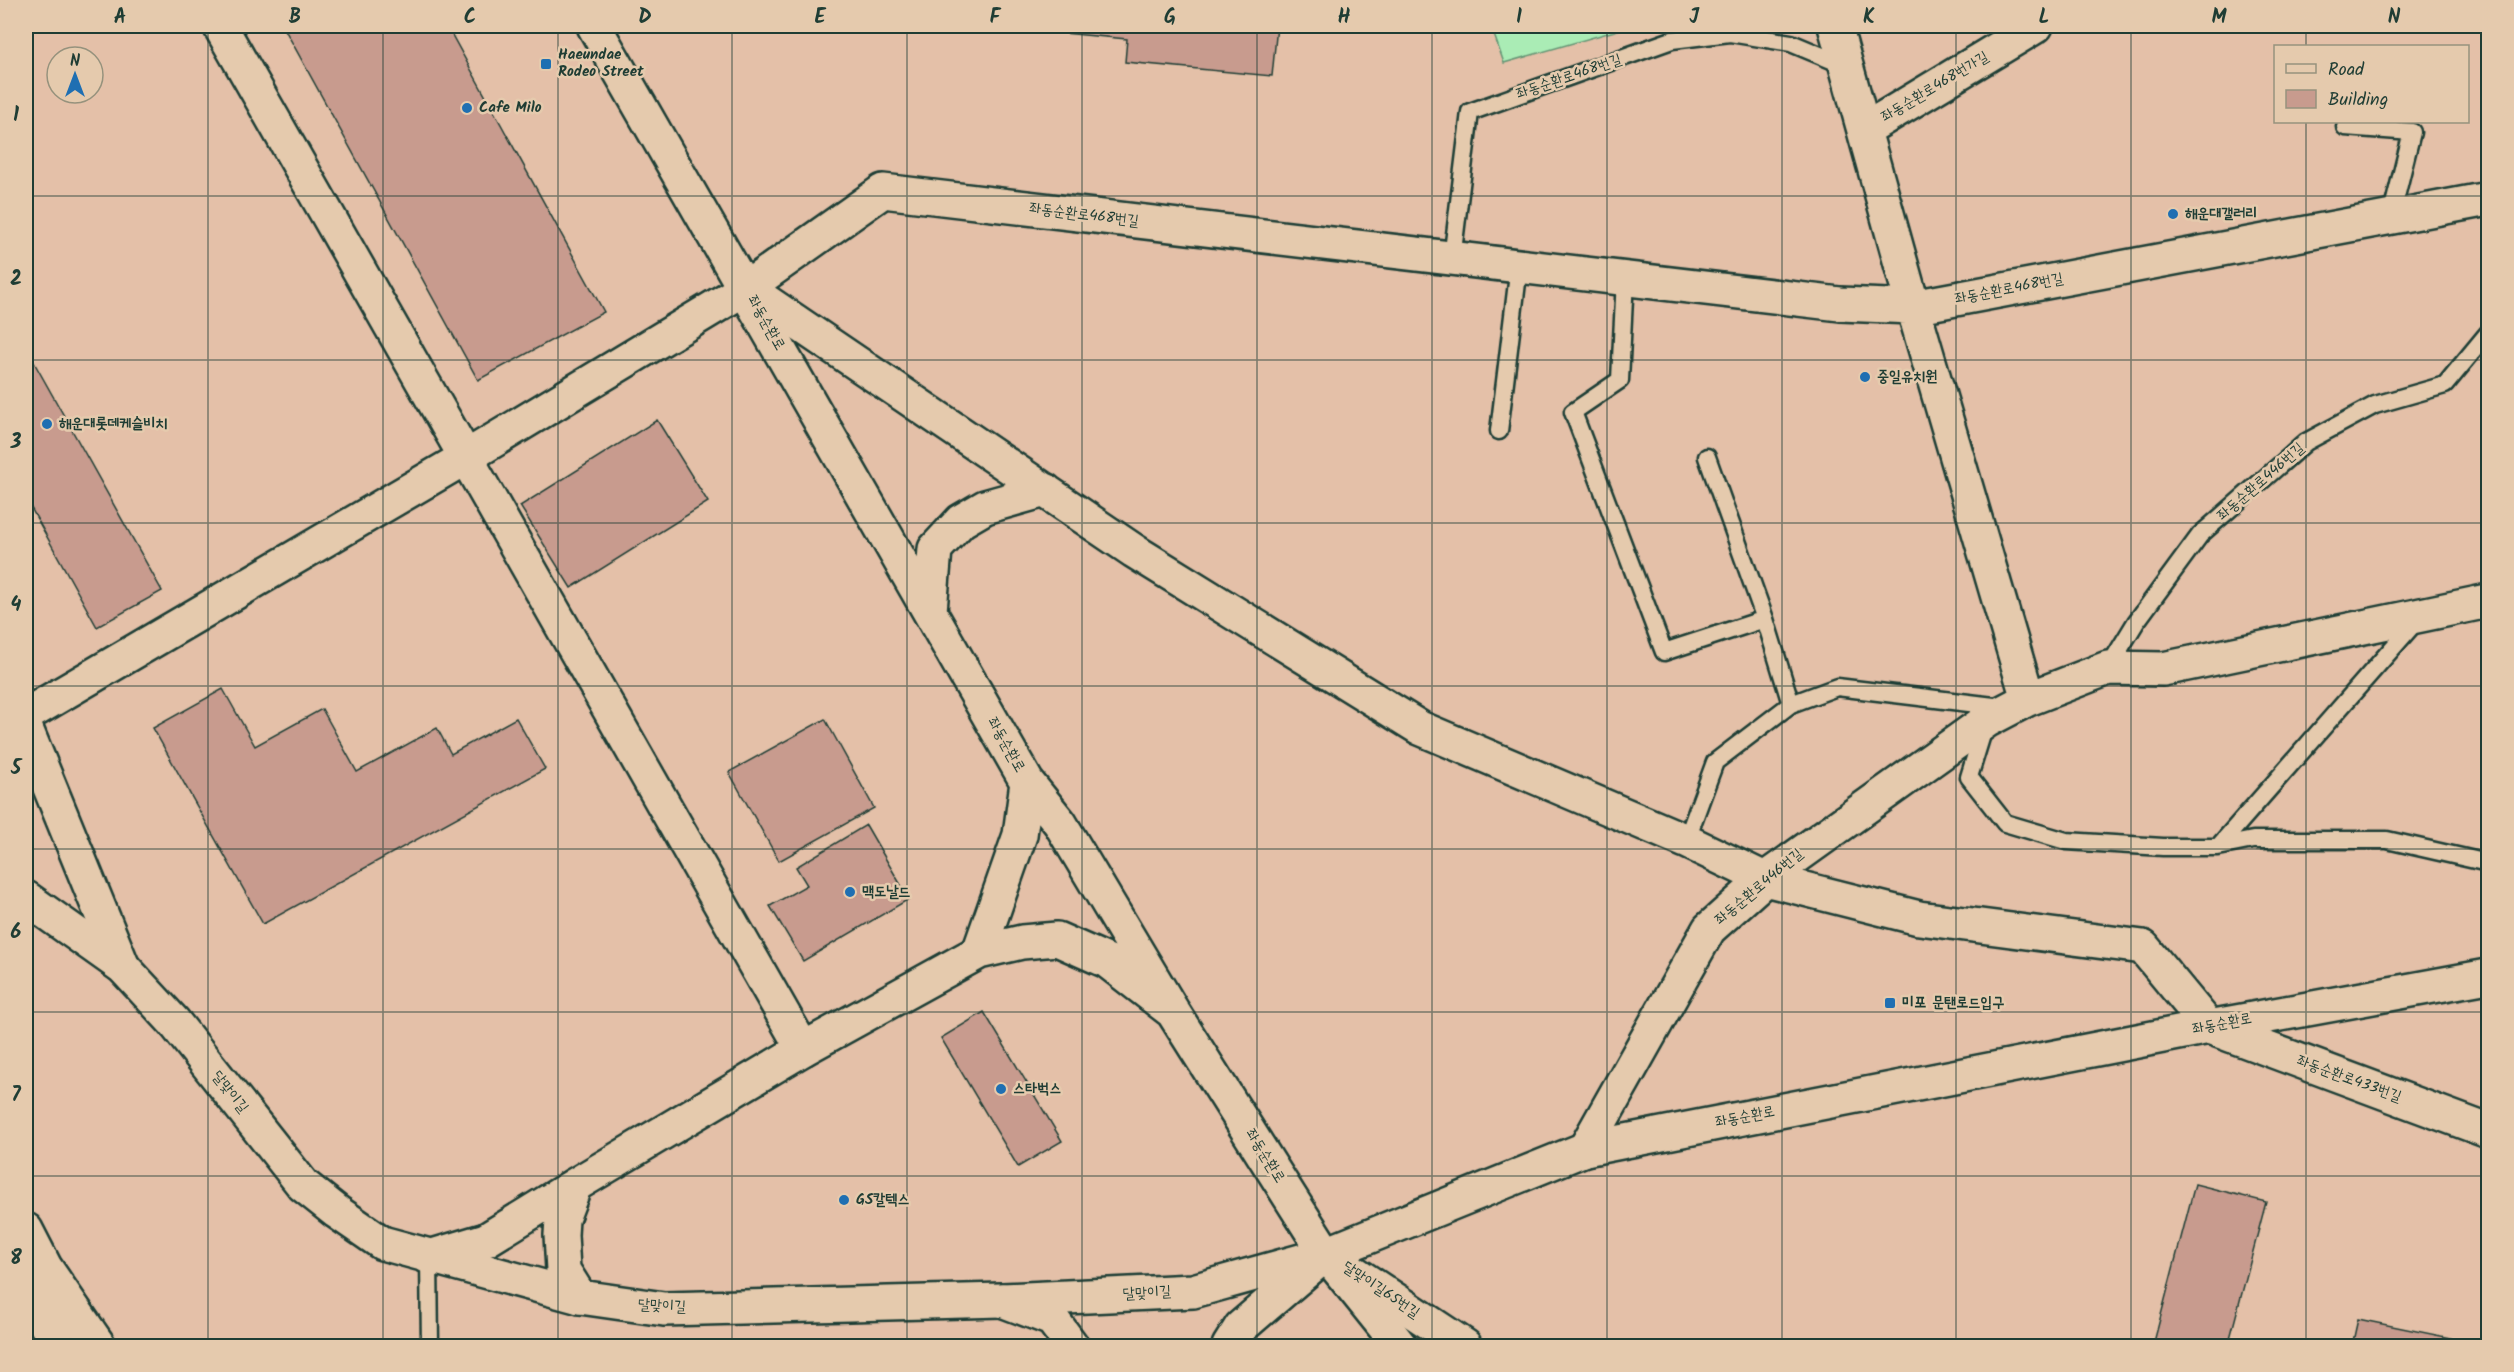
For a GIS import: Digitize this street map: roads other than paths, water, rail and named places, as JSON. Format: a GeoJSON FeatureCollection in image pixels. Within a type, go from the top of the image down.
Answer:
{"type":"FeatureCollection","features":[{"type":"Feature","properties":{"kind":"street"},"geometry":{"type":"LineString","coordinates":[[220,26],[468,456],[803,1049]]}},
{"type":"Feature","properties":{"kind":"street","name":"좌동순환로"},"geometry":{"type":"LineString","coordinates":[[594,26],[1027,782],[1060,823],[1173,1012],[1326,1254],[1585,1149],[2208,1027],[2488,976]]}},
{"type":"Feature","properties":{"kind":"street","name":"좌동순환로468번가길"},"geometry":{"type":"LineString","coordinates":[[1834,26],[1913,307]]}},
{"type":"Feature","properties":{"kind":"street","name":"좌동순환로468번가길"},"geometry":{"type":"LineString","coordinates":[[1864,130],[2036,26]]}},
{"type":"Feature","properties":{"kind":"street","name":"좌동순환로468번길"},"geometry":{"type":"LineString","coordinates":[[26,715],[468,456],[746,288],[883,190],[1840,304],[1913,307],[2488,199]]}},
{"type":"Feature","properties":{"kind":"street"},"geometry":{"type":"LineString","coordinates":[[746,288],[1134,551],[1419,728],[1686,841],[1765,879],[1919,918],[2143,947],[2208,1027]]}},
{"type":"Feature","properties":{"kind":"street"},"geometry":{"type":"LineString","coordinates":[[1913,307],[2008,709]]}},
{"type":"Feature","properties":{"kind":"street"},"geometry":{"type":"LineString","coordinates":[[930,611],[935,549],[961,521],[986,507],[1045,490]]}},
{"type":"Feature","properties":{"kind":"street","name":"좌동순환로446번길"},"geometry":{"type":"LineString","coordinates":[[1585,1149],[1709,929],[1765,879],[2008,709],[2108,668],[2163,669],[2488,601]]}},
{"type":"Feature","properties":{"kind":"street"},"geometry":{"type":"LineString","coordinates":[[26,729],[123,967]]}},
{"type":"Feature","properties":{"kind":"street"},"geometry":{"type":"LineString","coordinates":[[979,952],[1020,835],[1027,782]]}},
{"type":"Feature","properties":{"kind":"street","name":"달맞이길"},"geometry":{"type":"LineString","coordinates":[[26,898],[123,967],[174,1022],[303,1185],[382,1244],[429,1257],[580,1297],[664,1309],[1002,1300],[1193,1291],[1326,1254]]}},
{"type":"Feature","properties":{"kind":"street"},"geometry":{"type":"LineString","coordinates":[[429,1257],[486,1240],[803,1049],[979,952],[1022,942],[1057,939],[1107,961],[1173,1012]]}},
{"type":"Feature","properties":{"kind":"street","name":"좌동순환로433번길"},"geometry":{"type":"LineString","coordinates":[[2208,1027],[2488,1131]]}},
{"type":"Feature","properties":{"kind":"street"},"geometry":{"type":"LineString","coordinates":[[575,1185],[562,1219],[561,1235],[563,1270],[580,1297]]}},
{"type":"Feature","properties":{"kind":"street"},"geometry":{"type":"LineString","coordinates":[[26,1230],[45,1267],[99,1347]]}},
{"type":"Feature","properties":{"kind":"street"},"geometry":{"type":"LineString","coordinates":[[1229,1347],[1241,1327],[1326,1254],[1400,1347]]}},
{"type":"Feature","properties":{"kind":"street","name":"달맞이길65번길"},"geometry":{"type":"LineString","coordinates":[[1326,1254],[1465,1347]]}},
{"type":"Feature","properties":{"kind":"street"},"geometry":{"type":"LineString","coordinates":[[26,1292],[59,1347]]}},
{"type":"Feature","properties":{"kind":"street"},"geometry":{"type":"LineString","coordinates":[[1002,1300],[1052,1319],[1072,1347]]}},
{"type":"Feature","properties":{"kind":"lane","name":"좌동순환로468번길"},"geometry":{"type":"LineString","coordinates":[[1452,259],[1470,112],[1672,40],[1730,33],[1791,43],[1847,67]]}},
{"type":"Feature","properties":{"kind":"lane"},"geometry":{"type":"LineString","coordinates":[[2345,127],[2412,132],[2391,218]]}},
{"type":"Feature","properties":{"kind":"lane"},"geometry":{"type":"LineString","coordinates":[[1499,431],[1519,266]]}},
{"type":"Feature","properties":{"kind":"lane"},"geometry":{"type":"LineString","coordinates":[[1625,278],[1620,380],[1573,412],[1664,652],[1765,619]]}},
{"type":"Feature","properties":{"kind":"lane","name":"좌동순환로446번길"},"geometry":{"type":"LineString","coordinates":[[2108,668],[2136,622],[2200,535],[2306,442],[2375,405],[2445,385],[2488,333]]}},
{"type":"Feature","properties":{"kind":"lane"},"geometry":{"type":"LineString","coordinates":[[1707,457],[1765,619],[1791,704]]}},
{"type":"Feature","properties":{"kind":"lane"},"geometry":{"type":"LineString","coordinates":[[2218,847],[2421,616]]}},
{"type":"Feature","properties":{"kind":"lane","name":"좌동순환로446번길"},"geometry":{"type":"LineString","coordinates":[[1686,841],[1714,762],[1791,704],[1837,687],[2008,709]]}},
{"type":"Feature","properties":{"kind":"lane"},"geometry":{"type":"LineString","coordinates":[[2008,709],[1969,777],[2005,823],[2066,841],[2163,847],[2218,847],[2253,840],[2387,840],[2488,863]]}},
{"type":"Feature","properties":{"kind":"lane"},"geometry":{"type":"LineString","coordinates":[[429,1257],[430,1347]]}},
{"type":"Feature","properties":{"kind":"place","name":"Haeundae Rodeo Street"},"geometry":{"type":"Point","coordinates":[546,64]}},
{"type":"Feature","properties":{"kind":"place","name":"Cafe Milo"},"geometry":{"type":"Point","coordinates":[467,108]}},
{"type":"Feature","properties":{"kind":"place","name":"해운대갤러리"},"geometry":{"type":"Point","coordinates":[2173,214]}},
{"type":"Feature","properties":{"kind":"place","name":"중일유치원"},"geometry":{"type":"Point","coordinates":[1865,377]}},
{"type":"Feature","properties":{"kind":"place","name":"해운대롯데케슬비치"},"geometry":{"type":"Point","coordinates":[47,424]}},
{"type":"Feature","properties":{"kind":"place","name":"맥도날드"},"geometry":{"type":"Point","coordinates":[850,892]}},
{"type":"Feature","properties":{"kind":"place","name":"미포 문탠로드입구"},"geometry":{"type":"Point","coordinates":[1890,1003]}},
{"type":"Feature","properties":{"kind":"place","name":"스타벅스"},"geometry":{"type":"Point","coordinates":[1001,1089]}},
{"type":"Feature","properties":{"kind":"place","name":"GS칼텍스"},"geometry":{"type":"Point","coordinates":[844,1200]}}]}
